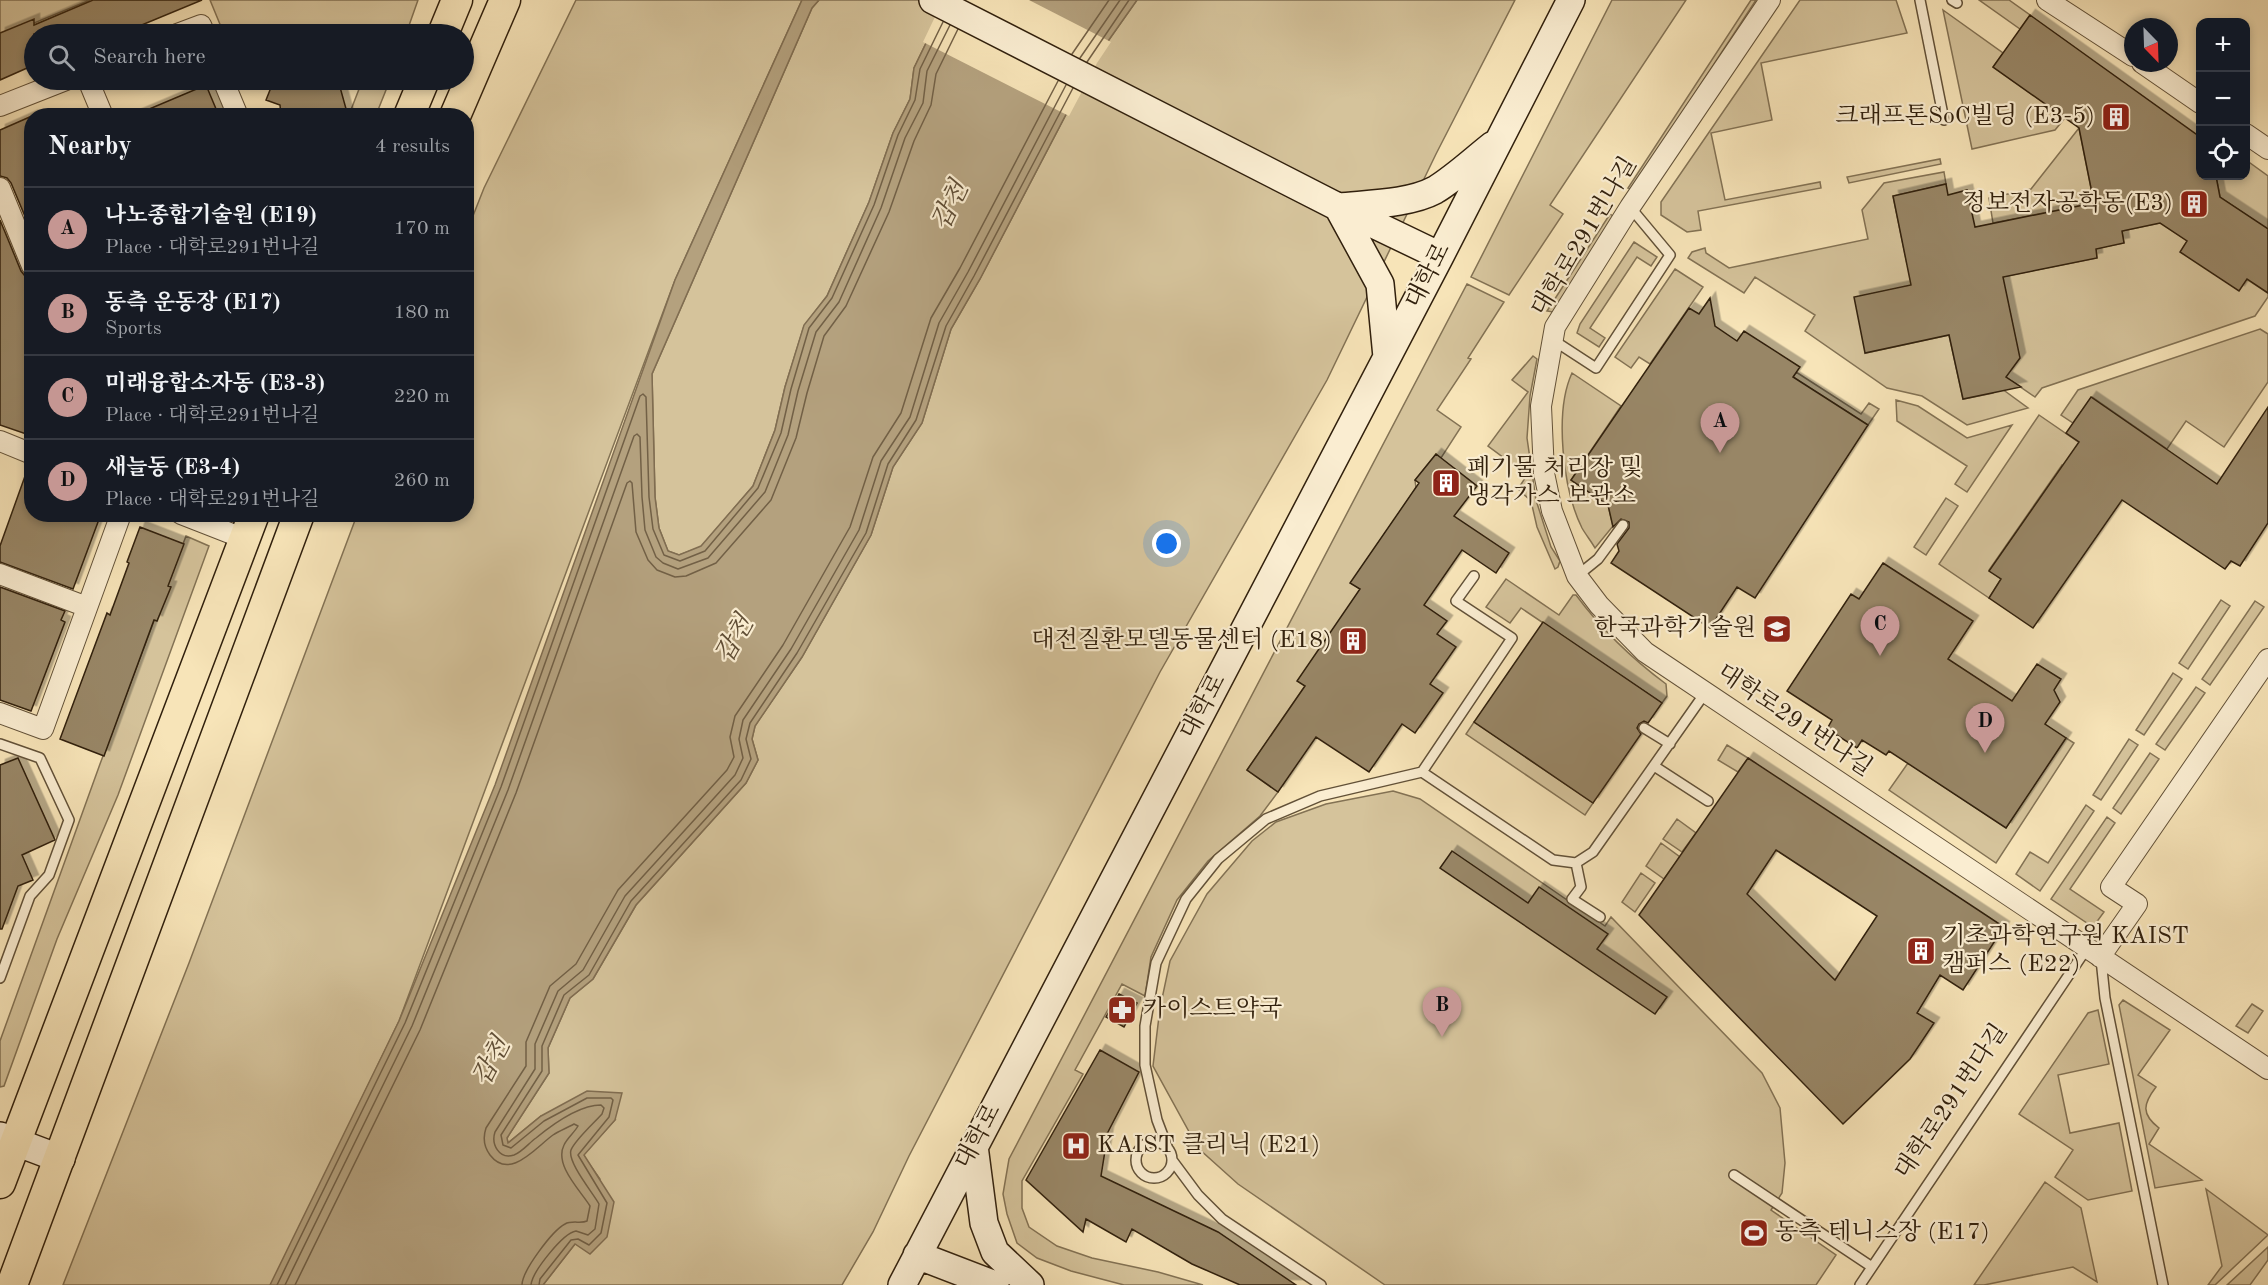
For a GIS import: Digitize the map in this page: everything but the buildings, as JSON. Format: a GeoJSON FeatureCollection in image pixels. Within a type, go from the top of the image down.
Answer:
{"type":"FeatureCollection","features":[{"type":"Feature","properties":{"kind":"main road"},"geometry":{"type":"LineString","coordinates":[[474,72],[505,0]]}},
{"type":"Feature","properties":{"kind":"main road"},"geometry":{"type":"LineString","coordinates":[[933,0],[1338,207],[1440,256]]}},
{"type":"Feature","properties":{"kind":"main road","name":"대학로"},"geometry":{"type":"LineString","coordinates":[[902,1285],[1440,256],[1571,0]]}},
{"type":"Feature","properties":{"kind":"main road"},"geometry":{"type":"LineString","coordinates":[[412,108],[420,90]]}},
{"type":"Feature","properties":{"kind":"main road"},"geometry":{"type":"LineString","coordinates":[[458,108],[466,90]]}},
{"type":"Feature","properties":{"kind":"main road"},"geometry":{"type":"LineString","coordinates":[[1338,207],[1416,197],[1436,189],[1499,140]]}},
{"type":"Feature","properties":{"kind":"main road"},"geometry":{"type":"LineString","coordinates":[[1338,207],[1380,284],[1387,357]]}},
{"type":"Feature","properties":{"kind":"main road"},"geometry":{"type":"LineString","coordinates":[[12,1285],[61,1159],[296,522]]}},
{"type":"Feature","properties":{"kind":"main road"},"geometry":{"type":"LineString","coordinates":[[0,1184],[8,1139],[250,527]]}},
{"type":"Feature","properties":{"kind":"main road"},"geometry":{"type":"LineString","coordinates":[[8,1139],[61,1159]]}},
{"type":"Feature","properties":{"kind":"main road"},"geometry":{"type":"LineString","coordinates":[[974,1146],[984,1223],[995,1252],[1030,1285]]}},
{"type":"Feature","properties":{"kind":"main road"},"geometry":{"type":"LineString","coordinates":[[917,1255],[995,1285]]}},
{"type":"Feature","properties":{"kind":"street","name":"대학로291번나길"},"geometry":{"type":"LineString","coordinates":[[1770,0],[1630,207],[1555,327],[1541,406],[1544,473],[1552,511],[1578,576],[1599,605],[1645,652],[2268,1069]]}},
{"type":"Feature","properties":{"kind":"street"},"geometry":{"type":"LineString","coordinates":[[2047,0],[2124,50]]}},
{"type":"Feature","properties":{"kind":"street"},"geometry":{"type":"LineString","coordinates":[[2155,72],[2196,100]]}},
{"type":"Feature","properties":{"kind":"street"},"geometry":{"type":"LineString","coordinates":[[0,106],[41,90]]}},
{"type":"Feature","properties":{"kind":"street"},"geometry":{"type":"LineString","coordinates":[[92,90],[100,108]]}},
{"type":"Feature","properties":{"kind":"street"},"geometry":{"type":"LineString","coordinates":[[228,90],[235,108]]}},
{"type":"Feature","properties":{"kind":"street"},"geometry":{"type":"LineString","coordinates":[[2250,137],[2268,149]]}},
{"type":"Feature","properties":{"kind":"street"},"geometry":{"type":"LineString","coordinates":[[0,188],[24,246]]}},
{"type":"Feature","properties":{"kind":"street"},"geometry":{"type":"LineString","coordinates":[[0,441],[24,451]]}},
{"type":"Feature","properties":{"kind":"street"},"geometry":{"type":"LineString","coordinates":[[0,713],[43,729],[118,522]]}},
{"type":"Feature","properties":{"kind":"street"},"geometry":{"type":"LineString","coordinates":[[223,522],[250,527]]}},
{"type":"Feature","properties":{"kind":"street"},"geometry":{"type":"LineString","coordinates":[[0,574],[87,607]]}},
{"type":"Feature","properties":{"kind":"street","name":"대학로291번다길"},"geometry":{"type":"LineString","coordinates":[[2093,952],[2137,904],[2111,887],[2268,659]]}},
{"type":"Feature","properties":{"kind":"lane"},"geometry":{"type":"LineString","coordinates":[[1920,0],[1944,120]]}},
{"type":"Feature","properties":{"kind":"lane"},"geometry":{"type":"LineString","coordinates":[[1553,340],[1596,368],[1670,255],[1630,207]]}},
{"type":"Feature","properties":{"kind":"lane"},"geometry":{"type":"LineString","coordinates":[[1578,576],[1598,559],[1623,525]]}},
{"type":"Feature","properties":{"kind":"lane"},"geometry":{"type":"LineString","coordinates":[[1321,1285],[1222,1219],[1198,1195],[1172,1160],[1157,1120],[1145,1065],[1145,1026],[1156,963],[1186,900],[1218,859],[1266,819],[1320,796],[1422,772],[1512,638],[1456,601],[1474,576]]}},
{"type":"Feature","properties":{"kind":"lane"},"geometry":{"type":"LineString","coordinates":[[1422,772],[1552,860],[1576,863],[1593,852],[1705,693]]}},
{"type":"Feature","properties":{"kind":"lane"},"geometry":{"type":"LineString","coordinates":[[1644,728],[1670,744]]}},
{"type":"Feature","properties":{"kind":"lane"},"geometry":{"type":"LineString","coordinates":[[0,744],[40,758],[69,820],[50,876],[30,896],[0,978]]}},
{"type":"Feature","properties":{"kind":"lane"},"geometry":{"type":"LineString","coordinates":[[1654,766],[1708,801]]}},
{"type":"Feature","properties":{"kind":"lane"},"geometry":{"type":"LineString","coordinates":[[1576,863],[1581,887],[1572,899],[1600,917]]}},
{"type":"Feature","properties":{"kind":"lane"},"geometry":{"type":"LineString","coordinates":[[2093,952],[2105,998],[2163,1284]]}},
{"type":"Feature","properties":{"kind":"lane","name":"대학로291번다길"},"geometry":{"type":"LineString","coordinates":[[1860,1285],[2093,952]]}},
{"type":"Feature","properties":{"kind":"lane"},"geometry":{"type":"LineString","coordinates":[[1168,1149],[1158,1143],[1147,1144],[1138,1151],[1136,1162],[1142,1173],[1158,1177],[1168,1171],[1172,1160]]}},
{"type":"Feature","properties":{"kind":"lane"},"geometry":{"type":"LineString","coordinates":[[1734,1175],[1872,1267]]}},
{"type":"Feature","properties":{"kind":"shaded area"},"geometry":{"type":"Polygon","coordinates":[[[0,0],[90,0],[32,24],[24,24],[24,27],[0,37],[0,0]]]}},
{"type":"Feature","properties":{"kind":"shaded area"},"geometry":{"type":"Polygon","coordinates":[[[210,0],[418,0],[410,24],[220,24],[210,0]]]}},
{"type":"Feature","properties":{"kind":"shaded area"},"geometry":{"type":"Polygon","coordinates":[[[576,0],[802,0],[675,280],[399,1021],[272,1285],[63,1285],[189,963],[354,522],[474,522],[474,213],[484,188],[576,0]]]}},
{"type":"Feature","properties":{"kind":"shaded area"},"geometry":{"type":"Polygon","coordinates":[[[819,0],[947,0],[914,68],[910,99],[893,133],[869,202],[827,296],[804,326],[785,387],[775,430],[753,486],[701,547],[679,555],[668,551],[659,528],[655,497],[652,374],[812,8],[819,0]]]}},
{"type":"Feature","properties":{"kind":"shaded area"},"geometry":{"type":"Polygon","coordinates":[[[1137,0],[1515,0],[1436,154],[1327,380],[1160,672],[909,1156],[873,1232],[842,1285],[543,1285],[575,1244],[600,1179],[583,1155],[615,1120],[541,1116],[508,1143],[507,1138],[549,1073],[548,1048],[570,998],[593,979],[636,905],[746,783],[758,760],[752,739],[755,726],[802,657],[871,535],[893,467],[922,423],[951,329],[980,279],[1094,61],[1137,0]]]}},
{"type":"Feature","properties":{"kind":"shaded area"},"geometry":{"type":"Polygon","coordinates":[[[1612,0],[1686,0],[1550,205],[1563,214],[1509,295],[1471,277],[1612,0]]]}},
{"type":"Feature","properties":{"kind":"shaded area"},"geometry":{"type":"Polygon","coordinates":[[[1751,0],[1756,0],[1632,189],[1628,188],[1751,0]]]}},
{"type":"Feature","properties":{"kind":"shaded area"},"geometry":{"type":"Polygon","coordinates":[[[1800,0],[1896,0],[1907,33],[1761,63],[1772,120],[1711,133],[1725,200],[1820,182],[1821,188],[1698,211],[1701,230],[1687,232],[1661,215],[1661,202],[1800,0]]]}},
{"type":"Feature","properties":{"kind":"shaded area"},"geometry":{"type":"Polygon","coordinates":[[[1979,0],[2009,0],[2030,15],[2020,29],[1979,0]]]}},
{"type":"Feature","properties":{"kind":"shaded area"},"geometry":{"type":"Polygon","coordinates":[[[1943,10],[2003,53],[1993,67],[2065,118],[2055,130],[1972,149],[1943,10]]]}},
{"type":"Feature","properties":{"kind":"shaded area"},"geometry":{"type":"Polygon","coordinates":[[[359,90],[386,90],[379,108],[352,108],[359,90]]]}},
{"type":"Feature","properties":{"kind":"shaded area"},"geometry":{"type":"Polygon","coordinates":[[[2079,128],[2098,223],[2084,205],[1993,223],[1989,198],[2031,189],[2079,128]]]}},
{"type":"Feature","properties":{"kind":"shaded area"},"geometry":{"type":"Polygon","coordinates":[[[1940,159],[1941,164],[1849,183],[1847,177],[1940,159]]]}},
{"type":"Feature","properties":{"kind":"shaded area"},"geometry":{"type":"Polygon","coordinates":[[[2250,163],[2268,176],[2268,229],[2220,197],[2217,180],[2250,180],[2250,163]]]}},
{"type":"Feature","properties":{"kind":"shaded area"},"geometry":{"type":"Polygon","coordinates":[[[1944,172],[1946,184],[1893,196],[1907,264],[1920,283],[1866,353],[1949,335],[1963,399],[1993,393],[1998,386],[2028,408],[1967,425],[1922,396],[1887,388],[1805,331],[1815,315],[1755,277],[1744,293],[1688,258],[1692,252],[1705,248],[1706,253],[1729,268],[1868,239],[1862,210],[1884,183],[1944,172]]]}},
{"type":"Feature","properties":{"kind":"shaded area"},"geometry":{"type":"Polygon","coordinates":[[[1610,214],[1613,216],[1612,222],[1553,312],[1547,311],[1610,214]]]}},
{"type":"Feature","properties":{"kind":"shaded area"},"geometry":{"type":"Polygon","coordinates":[[[2160,223],[2268,293],[2268,297],[2255,316],[2042,388],[2035,397],[2006,377],[1987,280],[2097,258],[2095,244],[2099,248],[2124,243],[2122,231],[2160,223]]]}},
{"type":"Feature","properties":{"kind":"shaded area"},"geometry":{"type":"Polygon","coordinates":[[[1634,242],[1657,257],[1651,266],[1637,257],[1590,328],[1605,338],[1599,347],[1577,333],[1580,324],[1634,242]]]}},
{"type":"Feature","properties":{"kind":"shaded area"},"geometry":{"type":"Polygon","coordinates":[[[1675,269],[1703,287],[1650,364],[1639,357],[1631,368],[1615,357],[1675,269]]]}},
{"type":"Feature","properties":{"kind":"shaded area"},"geometry":{"type":"Polygon","coordinates":[[[1467,284],[1504,302],[1468,358],[1471,359],[1437,410],[1461,427],[1441,458],[1436,454],[1415,480],[1416,488],[1351,583],[1360,589],[1305,686],[1247,770],[1278,792],[1260,816],[1208,861],[1177,900],[1151,957],[1145,996],[1122,984],[1075,1070],[1083,1074],[1022,1181],[1022,1208],[1029,1227],[1057,1246],[1092,1258],[1158,1272],[1203,1285],[1124,1285],[1071,1271],[1037,1258],[1017,1243],[1007,1214],[1003,1194],[1009,1159],[1467,284]]]}},
{"type":"Feature","properties":{"kind":"shaded area"},"geometry":{"type":"Polygon","coordinates":[[[2260,329],[2268,334],[2268,382],[2224,447],[2186,421],[2167,449],[2092,397],[2073,423],[2061,415],[2078,390],[2260,329]]]}},
{"type":"Feature","properties":{"kind":"shaded area"},"geometry":{"type":"Polygon","coordinates":[[[1533,356],[1537,359],[1530,396],[1527,438],[1536,500],[1551,547],[1560,561],[1555,569],[1537,527],[1531,501],[1518,489],[1527,475],[1488,446],[1528,392],[1512,380],[1533,356]]]}},
{"type":"Feature","properties":{"kind":"shaded area"},"geometry":{"type":"Polygon","coordinates":[[[1796,372],[1861,414],[1869,403],[1879,409],[1868,425],[1793,377],[1796,372]]]}},
{"type":"Feature","properties":{"kind":"shaded area"},"geometry":{"type":"Polygon","coordinates":[[[1572,373],[1621,406],[1571,480],[1608,505],[1613,526],[1595,548],[1575,512],[1563,451],[1563,408],[1566,389],[1572,373]]]}},
{"type":"Feature","properties":{"kind":"shaded area"},"geometry":{"type":"Polygon","coordinates":[[[1896,400],[1918,406],[1967,438],[2012,425],[1967,492],[1955,484],[1967,466],[1897,421],[1896,400]]]}},
{"type":"Feature","properties":{"kind":"shaded area"},"geometry":{"type":"Polygon","coordinates":[[[2039,415],[2084,446],[2069,469],[2062,465],[1989,570],[2001,579],[1989,598],[1939,564],[2039,415]]]}},
{"type":"Feature","properties":{"kind":"shaded area"},"geometry":{"type":"Polygon","coordinates":[[[1946,498],[1958,506],[1926,555],[1914,547],[1946,498]]]}},
{"type":"Feature","properties":{"kind":"shaded area"},"geometry":{"type":"Polygon","coordinates":[[[186,536],[209,546],[118,795],[57,939],[4,1086],[0,1087],[0,1041],[100,764],[186,536]]]}},
{"type":"Feature","properties":{"kind":"shaded area"},"geometry":{"type":"Polygon","coordinates":[[[1506,579],[1559,615],[1573,595],[1576,595],[1618,643],[1666,684],[1667,696],[1662,703],[1521,608],[1510,623],[1486,607],[1506,579]]]}},
{"type":"Feature","properties":{"kind":"shaded area"},"geometry":{"type":"Polygon","coordinates":[[[2221,600],[2230,606],[2188,669],[2179,663],[2221,600]]]}},
{"type":"Feature","properties":{"kind":"shaded area"},"geometry":{"type":"Polygon","coordinates":[[[2255,601],[2264,607],[2210,685],[2202,679],[2255,601]]]}},
{"type":"Feature","properties":{"kind":"shaded area"},"geometry":{"type":"Polygon","coordinates":[[[2173,673],[2182,679],[2144,735],[2136,730],[2173,673]]]}},
{"type":"Feature","properties":{"kind":"shaded area"},"geometry":{"type":"Polygon","coordinates":[[[2196,687],[2205,693],[2165,750],[2156,744],[2196,687]]]}},
{"type":"Feature","properties":{"kind":"shaded area"},"geometry":{"type":"Polygon","coordinates":[[[1474,722],[1593,803],[1585,815],[1466,734],[1474,722]]]}},
{"type":"Feature","properties":{"kind":"shaded area"},"geometry":{"type":"Polygon","coordinates":[[[2066,738],[2074,743],[1996,863],[1889,790],[1908,763],[2006,828],[2066,738]]]}},
{"type":"Feature","properties":{"kind":"shaded area"},"geometry":{"type":"Polygon","coordinates":[[[2129,739],[2138,745],[2101,800],[2093,795],[2129,739]]]}},
{"type":"Feature","properties":{"kind":"shaded area"},"geometry":{"type":"Polygon","coordinates":[[[1727,745],[1748,758],[1738,772],[1718,760],[1727,745]]]}},
{"type":"Feature","properties":{"kind":"shaded area"},"geometry":{"type":"Polygon","coordinates":[[[2150,753],[2159,759],[2121,814],[2113,808],[2150,753]]]}},
{"type":"Feature","properties":{"kind":"shaded area"},"geometry":{"type":"Polygon","coordinates":[[[1393,791],[1420,799],[1605,926],[1611,917],[1762,1073],[1780,1108],[1785,1163],[1782,1193],[1771,1210],[1836,1255],[1816,1285],[1385,1285],[1238,1184],[1198,1148],[1153,1066],[1160,1008],[1170,961],[1207,894],[1252,841],[1276,822],[1326,804],[1393,791]]]}},
{"type":"Feature","properties":{"kind":"shaded area"},"geometry":{"type":"Polygon","coordinates":[[[2086,805],[2094,811],[2040,891],[2016,874],[2030,852],[2048,863],[2086,805]]]}},
{"type":"Feature","properties":{"kind":"shaded area"},"geometry":{"type":"Polygon","coordinates":[[[2107,817],[2115,823],[2070,889],[2104,912],[2093,927],[2051,899],[2107,817]]]}},
{"type":"Feature","properties":{"kind":"shaded area"},"geometry":{"type":"Polygon","coordinates":[[[1677,819],[1696,833],[1682,852],[1663,839],[1677,819]]]}},
{"type":"Feature","properties":{"kind":"shaded area"},"geometry":{"type":"Polygon","coordinates":[[[1661,843],[1680,857],[1664,879],[1646,866],[1661,843]]]}},
{"type":"Feature","properties":{"kind":"shaded area"},"geometry":{"type":"Polygon","coordinates":[[[1641,873],[1655,883],[1635,912],[1622,902],[1641,873]]]}},
{"type":"Feature","properties":{"kind":"shaded area"},"geometry":{"type":"Polygon","coordinates":[[[2123,1000],[2170,1030],[2138,1075],[2156,1087],[2148,1099],[2146,1109],[2149,1118],[2159,1128],[2149,1144],[2202,1180],[2155,1188],[2119,1005],[2123,1000]]]}},
{"type":"Feature","properties":{"kind":"shaded area"},"geometry":{"type":"Polygon","coordinates":[[[2252,1004],[2263,1011],[2248,1033],[2236,1026],[2252,1004]]]}},
{"type":"Feature","properties":{"kind":"shaded area"},"geometry":{"type":"Polygon","coordinates":[[[2098,1010],[2109,1064],[2058,1075],[2070,1133],[2119,1123],[2132,1191],[2088,1200],[2055,1177],[2073,1150],[2019,1114],[2088,1013],[2098,1010]]]}},
{"type":"Feature","properties":{"kind":"shaded area"},"geometry":{"type":"Polygon","coordinates":[[[2045,1182],[2081,1208],[2097,1282],[2073,1267],[1974,1285],[2045,1182]]]}},
{"type":"Feature","properties":{"kind":"shaded area"},"geometry":{"type":"Polygon","coordinates":[[[2206,1189],[2268,1235],[2215,1285],[2208,1285],[2222,1266],[2206,1189]]]}},
{"type":"Feature","properties":{"kind":"shaded area"},"geometry":{"type":"Polygon","coordinates":[[[2268,1247],[2268,1260],[2250,1285],[2227,1285],[2268,1247]]]}},
{"type":"Feature","properties":{"kind":"water","name":"갑천"},"geometry":{"type":"Polygon","coordinates":[[[802,0],[819,0],[812,8],[652,374],[655,497],[659,528],[668,551],[679,555],[701,546],[753,486],[775,430],[785,387],[804,325],[827,296],[869,202],[893,133],[910,99],[914,68],[947,0],[1137,0],[1094,61],[980,279],[951,329],[922,423],[893,467],[871,535],[802,657],[755,726],[752,739],[758,760],[746,783],[636,905],[593,979],[570,998],[548,1048],[549,1073],[507,1138],[508,1143],[541,1116],[587,1091],[622,1093],[615,1120],[584,1155],[614,1202],[607,1237],[590,1254],[575,1244],[543,1285],[270,1285],[399,1021],[495,785],[675,280],[802,0]]]}},
{"type":"Feature","properties":{"kind":"pier"},"geometry":{"type":"Polygon","coordinates":[[[943,0],[1029,0],[1111,42],[1097,63],[1069,116],[923,42],[943,0]]]}},
{"type":"Feature","properties":{"kind":"place","name":"크래프톤SoC빌딩 (E3-5)"},"geometry":{"type":"Point","coordinates":[2116,117]}},
{"type":"Feature","properties":{"kind":"place","name":"정보전자공학동(E3)"},"geometry":{"type":"Point","coordinates":[2194,204]}},
{"type":"Feature","properties":{"kind":"place","name":"나노종합기술원 (E19)"},"geometry":{"type":"Point","coordinates":[1720,453]}},
{"type":"Feature","properties":{"kind":"place","name":"폐기물 처리장 및 냉각가스 보관소"},"geometry":{"type":"Point","coordinates":[1446,483]}},
{"type":"Feature","properties":{"kind":"place","name":"한국과학기술원"},"geometry":{"type":"Point","coordinates":[1777,629]}},
{"type":"Feature","properties":{"kind":"place","name":"대전질환모델동물센터 (E18)"},"geometry":{"type":"Point","coordinates":[1353,641]}},
{"type":"Feature","properties":{"kind":"place","name":"미래융합소자동 (E3-3)"},"geometry":{"type":"Point","coordinates":[1880,656]}},
{"type":"Feature","properties":{"kind":"place","name":"새늘동 (E3-4)"},"geometry":{"type":"Point","coordinates":[1985,753]}},
{"type":"Feature","properties":{"kind":"place","name":"기초과학연구원 KAIST 캠퍼스 (E22)"},"geometry":{"type":"Point","coordinates":[1921,951]}},
{"type":"Feature","properties":{"kind":"place","name":"카이스트약국"},"geometry":{"type":"Point","coordinates":[1122,1010]}},
{"type":"Feature","properties":{"kind":"place","name":"동측 운동장 (E17)"},"geometry":{"type":"Point","coordinates":[1442,1037]}},
{"type":"Feature","properties":{"kind":"place","name":"KAIST 클리닉 (E21)"},"geometry":{"type":"Point","coordinates":[1076,1146]}},
{"type":"Feature","properties":{"kind":"place","name":"동측 테니스장 (E17)"},"geometry":{"type":"Point","coordinates":[1754,1233]}}]}
